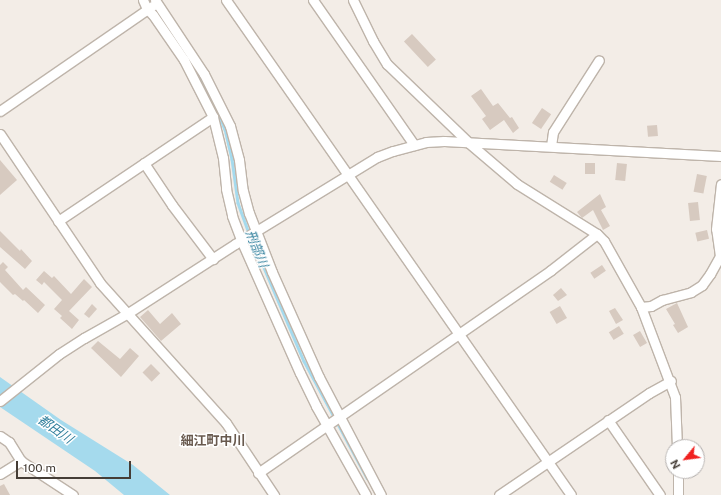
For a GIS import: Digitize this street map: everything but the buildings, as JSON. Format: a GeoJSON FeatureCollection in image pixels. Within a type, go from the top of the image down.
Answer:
{"type":"FeatureCollection","features":[{"type":"Feature","properties":{"kind":"street"},"geometry":{"type":"LineString","coordinates":[[143,0],[153,4],[204,74],[230,126],[239,160],[243,192],[255,232],[296,328],[338,417],[381,495]]}},
{"type":"Feature","properties":{"kind":"street"},"geometry":{"type":"LineString","coordinates":[[226,0],[570,495]]}},
{"type":"Feature","properties":{"kind":"street"},"geometry":{"type":"LineString","coordinates":[[313,0],[414,145]]}},
{"type":"Feature","properties":{"kind":"street"},"geometry":{"type":"LineString","coordinates":[[353,0],[373,41],[387,64],[469,143],[518,184],[597,234],[604,241],[641,307],[671,381],[675,397],[677,439]]}},
{"type":"Feature","properties":{"kind":"street"},"geometry":{"type":"LineString","coordinates":[[0,111],[153,4]]}},
{"type":"Feature","properties":{"kind":"street"},"geometry":{"type":"LineString","coordinates":[[153,4],[153,15],[184,60],[213,117],[223,158],[226,189],[232,216],[242,240],[300,373],[366,495]]}},
{"type":"Feature","properties":{"kind":"street"},"geometry":{"type":"LineString","coordinates":[[551,146],[553,132],[599,60]]}},
{"type":"Feature","properties":{"kind":"street"},"geometry":{"type":"LineString","coordinates":[[58,222],[144,162],[213,117]]}},
{"type":"Feature","properties":{"kind":"street"},"geometry":{"type":"LineString","coordinates":[[0,134],[100,283],[226,423],[274,495]]}},
{"type":"Feature","properties":{"kind":"street"},"geometry":{"type":"LineString","coordinates":[[0,401],[59,354],[128,313],[377,156],[414,145],[444,141],[721,156]]}},
{"type":"Feature","properties":{"kind":"street"},"geometry":{"type":"LineString","coordinates":[[144,162],[172,205],[213,259]]}},
{"type":"Feature","properties":{"kind":"street"},"geometry":{"type":"LineString","coordinates":[[641,307],[678,297],[702,285],[710,274],[720,256],[716,229],[718,197],[721,184]]}},
{"type":"Feature","properties":{"kind":"street"},"geometry":{"type":"LineString","coordinates":[[258,473],[551,270],[597,234]]}},
{"type":"Feature","properties":{"kind":"street"},"geometry":{"type":"LineString","coordinates":[[499,495],[608,420],[671,381]]}},
{"type":"Feature","properties":{"kind":"street"},"geometry":{"type":"LineString","coordinates":[[608,420],[660,495]]}},
{"type":"Feature","properties":{"kind":"street"},"geometry":{"type":"LineString","coordinates":[[0,436],[9,442],[21,461],[73,495]]}},
{"type":"Feature","properties":{"kind":"street"},"geometry":{"type":"LineString","coordinates":[[0,474],[21,461]]}},
{"type":"Feature","properties":{"kind":"street"},"geometry":{"type":"LineString","coordinates":[[678,479],[678,495]]}},
{"type":"Feature","properties":{"kind":"water","name":"都田川"},"geometry":{"type":"Polygon","coordinates":[[[0,377],[61,420],[133,465],[170,495],[124,495],[95,471],[0,407],[0,377]]]}},
{"type":"Feature","properties":{"kind":"waterway","name":"刑部川"},"geometry":{"type":"LineString","coordinates":[[148,0],[157,13]]}},
{"type":"Feature","properties":{"kind":"waterway","name":"刑部川"},"geometry":{"type":"LineString","coordinates":[[192,65],[213,101]]}},
{"type":"Feature","properties":{"kind":"waterway","name":"刑部川"},"geometry":{"type":"LineString","coordinates":[[217,109],[226,133],[232,159],[238,203],[249,233]]}},
{"type":"Feature","properties":{"kind":"waterway","name":"刑部川"},"geometry":{"type":"LineString","coordinates":[[251,237],[304,361],[367,478]]}},
{"type":"Feature","properties":{"kind":"district","name":"細江町中川"},"geometry":{"type":"Point","coordinates":[213,441]}}]}
